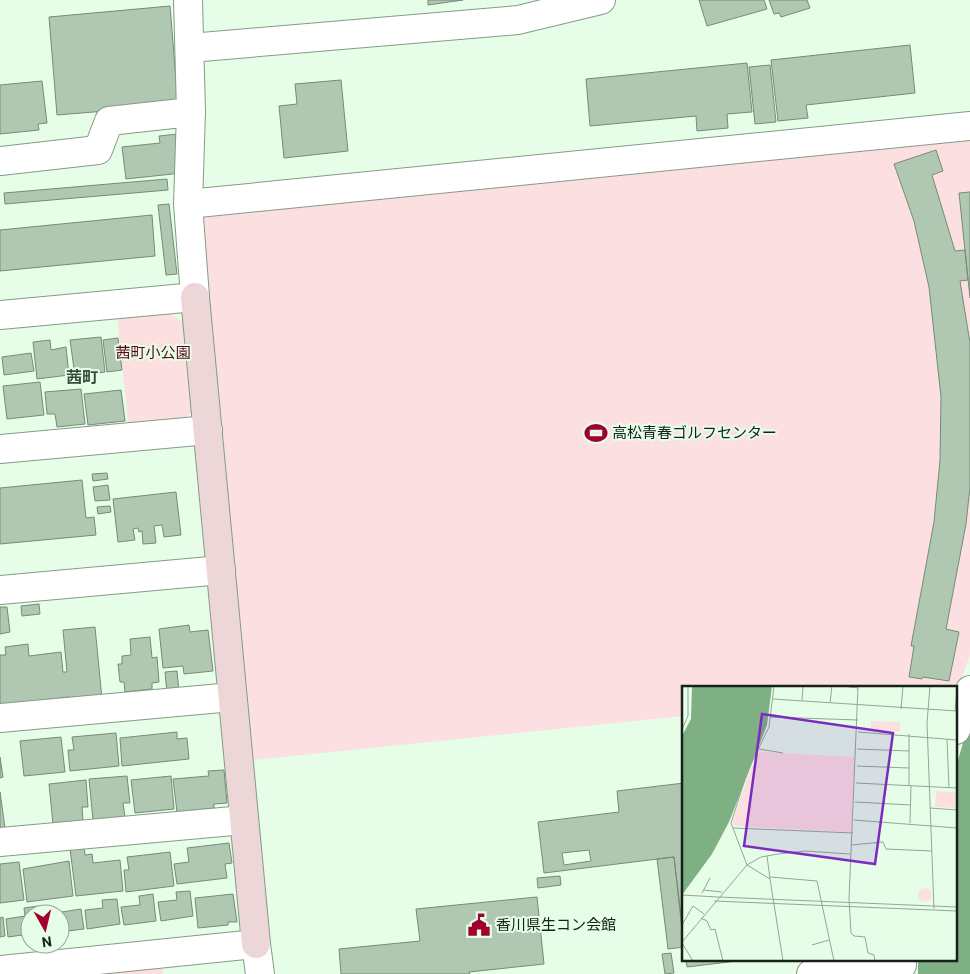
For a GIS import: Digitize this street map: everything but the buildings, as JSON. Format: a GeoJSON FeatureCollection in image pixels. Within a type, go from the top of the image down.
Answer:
{"type":"FeatureCollection","features":[{"type":"Feature","properties":{"kind":"street"},"geometry":{"type":"LineString","coordinates":[[188,0],[191,112],[188,204],[232,697],[260,974]]}},
{"type":"Feature","properties":{"kind":"street"},"geometry":{"type":"LineString","coordinates":[[190,48],[518,20],[601,0]]}},
{"type":"Feature","properties":{"kind":"street"},"geometry":{"type":"LineString","coordinates":[[0,161],[98,150],[109,121],[191,112]]}},
{"type":"Feature","properties":{"kind":"street"},"geometry":{"type":"LineString","coordinates":[[188,204],[970,126]]}},
{"type":"Feature","properties":{"kind":"street"},"geometry":{"type":"LineString","coordinates":[[0,315],[195,297]]}},
{"type":"Feature","properties":{"kind":"street"},"geometry":{"type":"LineString","coordinates":[[0,449],[208,430]]}},
{"type":"Feature","properties":{"kind":"street"},"geometry":{"type":"LineString","coordinates":[[0,590],[221,570]]}},
{"type":"Feature","properties":{"kind":"street"},"geometry":{"type":"LineString","coordinates":[[958,721],[970,690]]}},
{"type":"Feature","properties":{"kind":"street"},"geometry":{"type":"LineString","coordinates":[[0,718],[232,697]]}},
{"type":"Feature","properties":{"kind":"street"},"geometry":{"type":"LineString","coordinates":[[0,842],[244,820]]}},
{"type":"Feature","properties":{"kind":"street"},"geometry":{"type":"LineString","coordinates":[[0,970],[256,944]]}},
{"type":"Feature","properties":{"kind":"street"},"geometry":{"type":"LineString","coordinates":[[811,974],[902,966]]}},
{"type":"Feature","properties":{"kind":"green space","name":"高松青春ゴルフセンター"},"geometry":{"type":"Polygon","coordinates":[[[970,140],[970,655],[958,688],[958,686],[682,686],[682,716],[253,760],[202,211],[970,140]]]}},
{"type":"Feature","properties":{"kind":"green space","name":"茜町小公園"},"geometry":{"type":"Polygon","coordinates":[[[165,311],[183,322],[192,411],[181,425],[129,431],[117,316],[165,311]]]}},
{"type":"Feature","properties":{"kind":"green space"},"geometry":{"type":"Polygon","coordinates":[[[162,963],[163,974],[65,974],[162,963]]]}},
{"type":"Feature","properties":{"kind":"shaded area"},"geometry":{"type":"Polygon","coordinates":[[[970,719],[970,974],[918,974],[918,962],[958,962],[958,760],[970,719]]]}},
{"type":"Feature","properties":{"kind":"place","name":"高松青春ゴルフセンター"},"geometry":{"type":"Point","coordinates":[596,433]}},
{"type":"Feature","properties":{"kind":"place","name":"香川県生コン会館"},"geometry":{"type":"Point","coordinates":[479,925]}},
{"type":"Feature","properties":{"kind":"district","name":"茜町"},"geometry":{"type":"Point","coordinates":[82,377]}}]}
